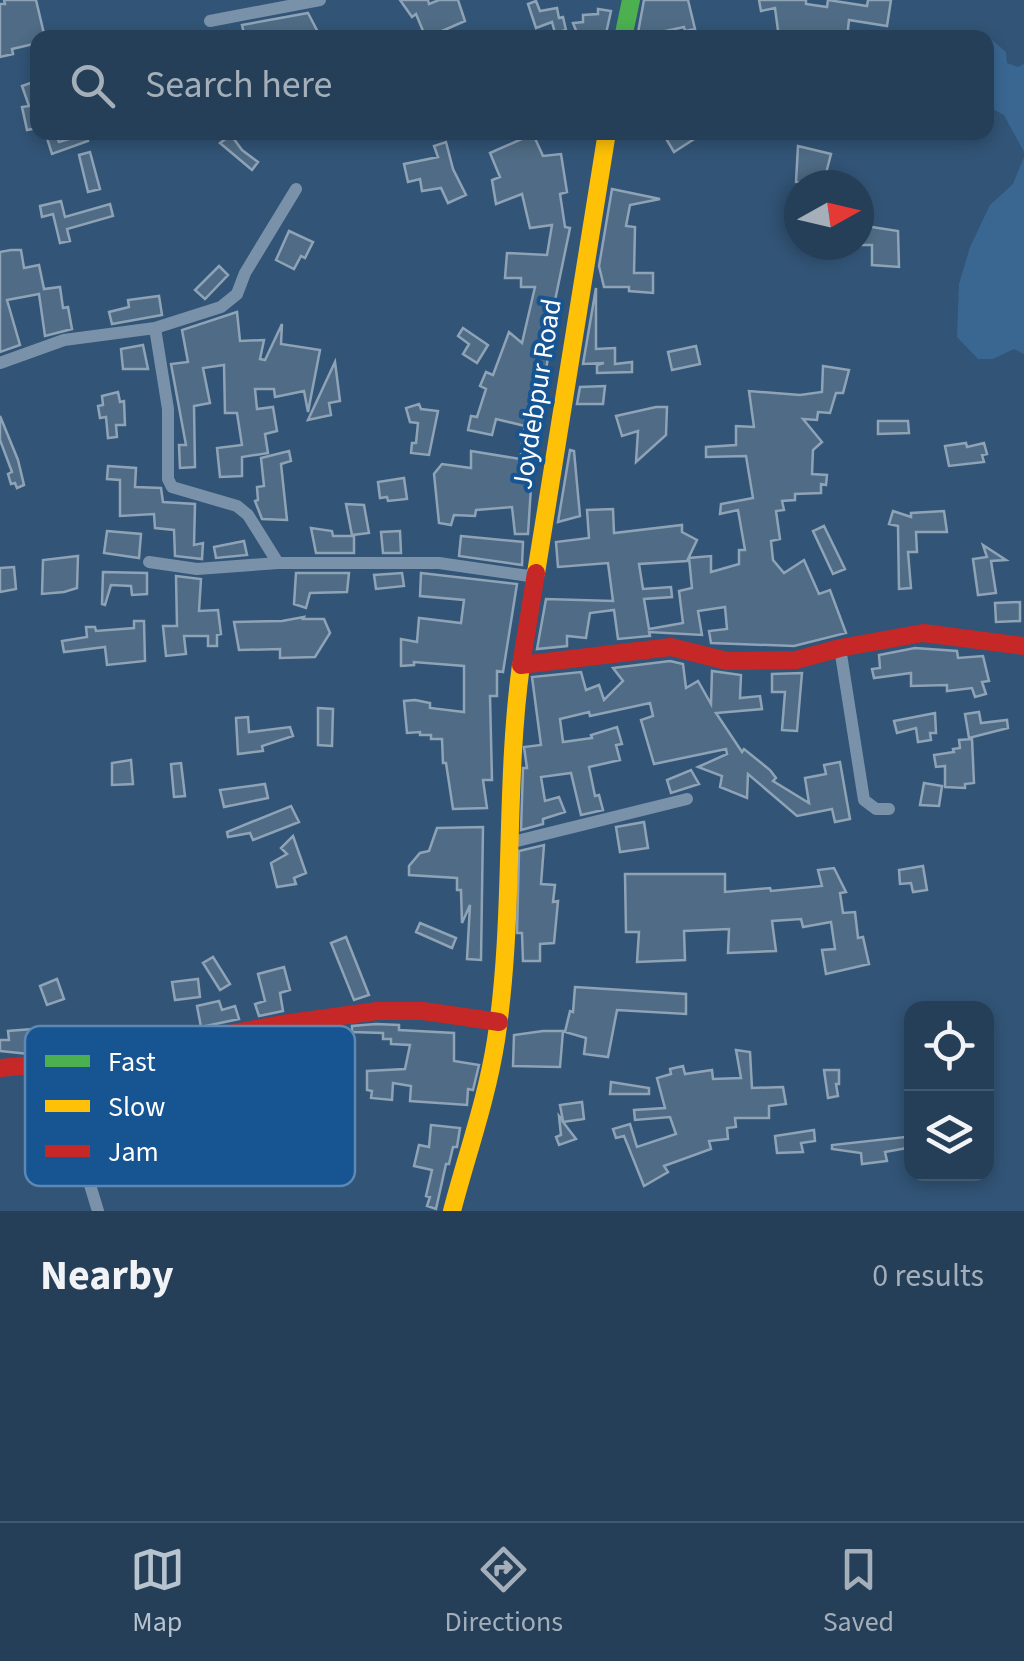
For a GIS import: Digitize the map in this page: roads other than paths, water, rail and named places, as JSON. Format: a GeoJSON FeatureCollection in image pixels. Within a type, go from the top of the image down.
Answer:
{"type":"FeatureCollection","features":[{"type":"Feature","properties":{"kind":"main road"},"geometry":{"type":"LineString","coordinates":[[624,30],[630,0]]}},
{"type":"Feature","properties":{"kind":"main road","name":"Joydebpur Road"},"geometry":{"type":"LineString","coordinates":[[452,1211],[473,1146],[498,1022],[512,718],[605,140]]}},
{"type":"Feature","properties":{"kind":"main road"},"geometry":{"type":"LineString","coordinates":[[522,664],[671,647],[727,661],[796,660],[923,633],[1024,646]]}},
{"type":"Feature","properties":{"kind":"main road"},"geometry":{"type":"LineString","coordinates":[[283,1026],[380,1010],[446,1012],[498,1022]]}},
{"type":"Feature","properties":{"kind":"main road"},"geometry":{"type":"LineString","coordinates":[[0,1068],[25,1066]]}},
{"type":"Feature","properties":{"kind":"street"},"geometry":{"type":"LineString","coordinates":[[210,21],[320,0]]}},
{"type":"Feature","properties":{"kind":"street"},"geometry":{"type":"LineString","coordinates":[[0,363],[64,340],[155,328],[221,307],[236,294],[296,189]]}},
{"type":"Feature","properties":{"kind":"street"},"geometry":{"type":"LineString","coordinates":[[155,328],[168,408],[168,479],[172,487],[237,506],[248,515],[278,564]]}},
{"type":"Feature","properties":{"kind":"street"},"geometry":{"type":"LineString","coordinates":[[149,562],[197,570],[278,564],[439,563],[536,578]]}},
{"type":"Feature","properties":{"kind":"street"},"geometry":{"type":"LineString","coordinates":[[840,648],[864,800],[876,809],[889,809]]}},
{"type":"Feature","properties":{"kind":"street"},"geometry":{"type":"LineString","coordinates":[[509,842],[688,800]]}},
{"type":"Feature","properties":{"kind":"street"},"geometry":{"type":"LineString","coordinates":[[90,1186],[98,1211]]}},
{"type":"Feature","properties":{"kind":"water"},"geometry":{"type":"Polygon","coordinates":[[[994,42],[1006,52],[1007,63],[1018,67],[1024,64],[1024,152],[1004,115],[994,110],[994,42]]]}},
{"type":"Feature","properties":{"kind":"water"},"geometry":{"type":"Polygon","coordinates":[[[1024,157],[1024,354],[1014,349],[993,359],[978,359],[957,337],[959,284],[970,247],[990,205],[1013,184],[1024,157]]]}}]}
